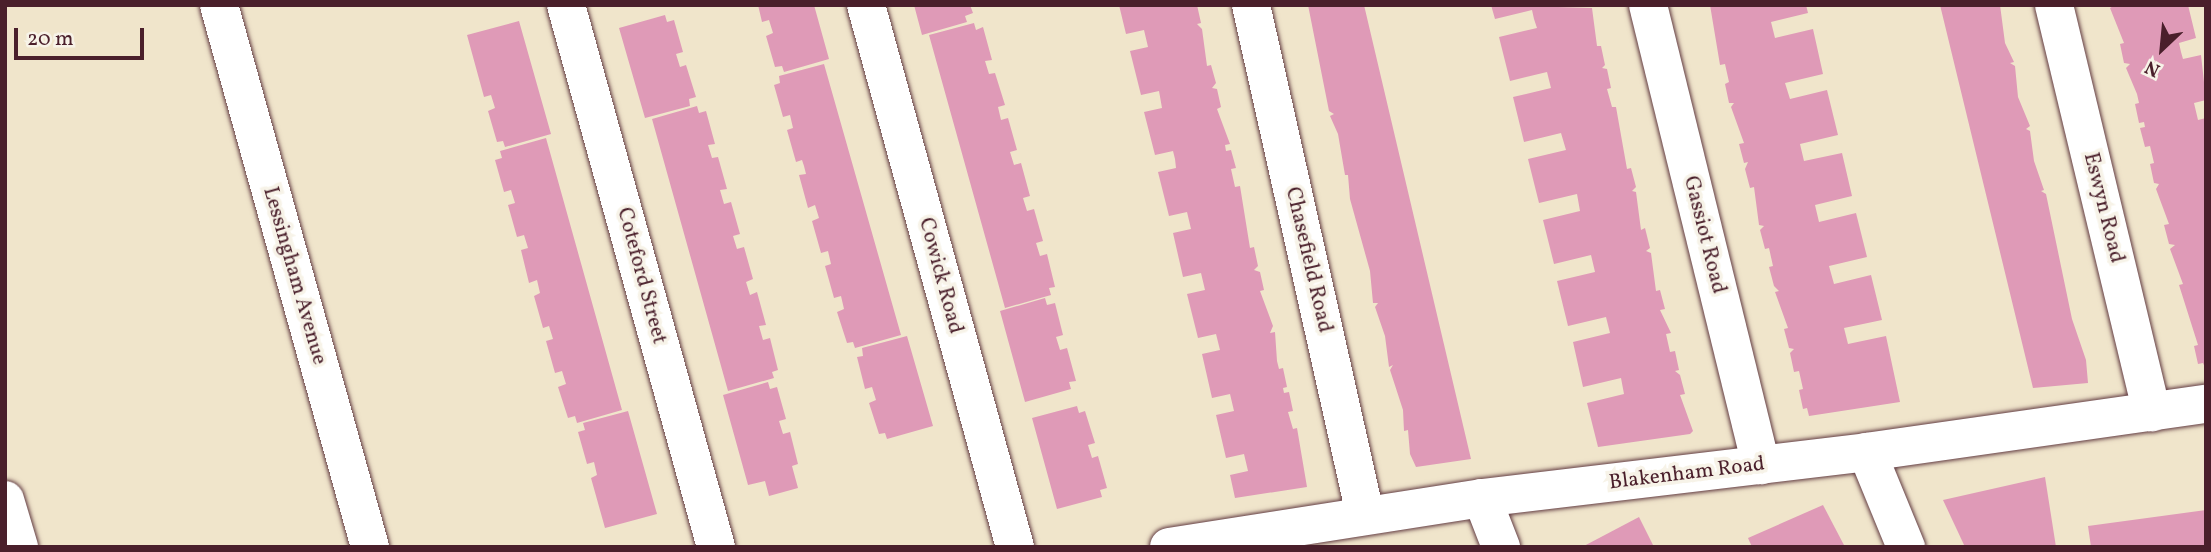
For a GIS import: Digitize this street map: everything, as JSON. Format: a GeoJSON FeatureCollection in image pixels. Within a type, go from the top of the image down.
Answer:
{"type":"FeatureCollection","features":[{"type":"Feature","properties":{"kind":"street","name":"Lessingham Avenue"},"geometry":{"type":"LineString","coordinates":[[219,5],[370,547]]}},
{"type":"Feature","properties":{"kind":"street","name":"Coteford Street"},"geometry":{"type":"LineString","coordinates":[[566,5],[716,547]]}},
{"type":"Feature","properties":{"kind":"street","name":"Cowick Road"},"geometry":{"type":"LineString","coordinates":[[866,5],[1015,547]]}},
{"type":"Feature","properties":{"kind":"street","name":"Chasefield Road"},"geometry":{"type":"LineString","coordinates":[[1251,5],[1364,514]]}},
{"type":"Feature","properties":{"kind":"street","name":"Gassiot Road"},"geometry":{"type":"LineString","coordinates":[[1648,5],[1760,465]]}},
{"type":"Feature","properties":{"kind":"street","name":"Eswyn Road"},"geometry":{"type":"LineString","coordinates":[[2054,5],[2152,412]]}},
{"type":"Feature","properties":{"kind":"street","name":"Blakenham Road"},"geometry":{"type":"LineString","coordinates":[[1168,547],[1364,514],[1867,452],[2206,404]]}},
{"type":"Feature","properties":{"kind":"street"},"geometry":{"type":"LineString","coordinates":[[1867,452],[1906,547]]}},
{"type":"Feature","properties":{"kind":"street"},"geometry":{"type":"LineString","coordinates":[[1482,498],[1501,547]]}},
{"type":"Feature","properties":{"kind":"street"},"geometry":{"type":"LineString","coordinates":[[5,500],[19,547]]}},
{"type":"Feature","properties":{"kind":"building"},"geometry":{"type":"Polygon","coordinates":[[[758,5],[814,5],[829,59],[784,72],[782,66],[775,67],[766,36],[773,33],[769,20],[762,22],[758,5]]]}},
{"type":"Feature","properties":{"kind":"building"},"geometry":{"type":"Polygon","coordinates":[[[914,5],[970,5],[973,13],[965,16],[967,22],[922,35],[914,5]]]}},
{"type":"Feature","properties":{"kind":"building"},"geometry":{"type":"Polygon","coordinates":[[[1119,5],[1197,5],[1201,23],[1197,24],[1202,29],[1207,66],[1211,65],[1216,83],[1212,88],[1217,89],[1221,107],[1217,109],[1230,144],[1225,145],[1226,151],[1231,150],[1236,168],[1231,169],[1235,187],[1240,186],[1250,248],[1254,247],[1258,266],[1254,270],[1260,272],[1264,290],[1260,291],[1273,326],[1270,333],[1275,332],[1277,361],[1279,369],[1283,368],[1287,387],[1283,388],[1284,393],[1289,392],[1293,411],[1288,412],[1293,429],[1297,428],[1307,487],[1235,498],[1230,475],[1248,471],[1244,454],[1226,458],[1216,415],[1234,411],[1230,394],[1212,398],[1202,354],[1220,350],[1216,334],[1198,338],[1187,294],[1205,290],[1201,273],[1183,277],[1173,233],[1191,229],[1187,212],[1169,216],[1158,172],[1176,168],[1175,159],[1173,151],[1155,155],[1144,112],[1162,108],[1159,91],[1141,95],[1130,51],[1148,47],[1144,30],[1126,34],[1119,5]]]}},
{"type":"Feature","properties":{"kind":"building"},"geometry":{"type":"Polygon","coordinates":[[[1308,5],[1364,5],[1471,459],[1416,467],[1410,454],[1408,430],[1404,431],[1403,410],[1390,370],[1393,365],[1389,367],[1385,336],[1375,307],[1378,303],[1373,303],[1370,271],[1350,199],[1348,175],[1345,175],[1338,134],[1330,116],[1334,114],[1329,111],[1308,5]]]}},
{"type":"Feature","properties":{"kind":"building"},"geometry":{"type":"Polygon","coordinates":[[[1491,5],[1592,8],[1597,46],[1601,46],[1605,65],[1602,68],[1607,69],[1611,88],[1607,89],[1612,107],[1616,107],[1627,169],[1631,168],[1636,187],[1632,191],[1636,192],[1641,230],[1645,228],[1650,248],[1646,251],[1651,253],[1656,291],[1660,290],[1665,309],[1660,310],[1671,333],[1666,334],[1670,352],[1675,351],[1679,370],[1675,371],[1680,375],[1685,394],[1680,395],[1693,431],[1690,434],[1598,447],[1587,403],[1624,394],[1621,378],[1583,387],[1573,342],[1610,333],[1606,317],[1568,326],[1557,281],[1595,272],[1591,255],[1554,264],[1543,220],[1580,211],[1577,194],[1539,203],[1528,159],[1566,150],[1561,133],[1524,142],[1513,97],[1551,88],[1547,72],[1510,81],[1499,37],[1537,28],[1532,10],[1495,19],[1491,5]]]}},
{"type":"Feature","properties":{"kind":"building"},"geometry":{"type":"Polygon","coordinates":[[[1710,5],[1806,5],[1808,13],[1771,22],[1775,38],[1813,29],[1823,74],[1785,83],[1790,99],[1827,90],[1838,135],[1800,144],[1804,161],[1842,153],[1852,196],[1815,205],[1819,222],[1856,213],[1867,257],[1829,266],[1834,284],[1871,275],[1882,320],[1844,328],[1848,344],[1886,336],[1900,402],[1809,416],[1807,408],[1803,409],[1799,371],[1794,372],[1790,353],[1794,349],[1789,348],[1784,329],[1788,328],[1775,292],[1779,291],[1774,286],[1769,267],[1773,266],[1769,248],[1765,249],[1760,230],[1764,226],[1759,225],[1754,187],[1750,188],[1745,169],[1748,162],[1744,163],[1739,144],[1744,143],[1731,107],[1734,103],[1729,103],[1725,84],[1729,82],[1725,64],[1720,65],[1710,5]]]}},
{"type":"Feature","properties":{"kind":"building"},"geometry":{"type":"Polygon","coordinates":[[[1940,5],[2000,5],[2005,43],[2014,62],[2010,63],[2015,66],[2018,97],[2030,126],[2026,129],[2030,131],[2034,161],[2044,190],[2041,191],[2046,194],[2072,319],[2086,360],[2088,383],[2033,388],[1940,5]]]}},
{"type":"Feature","properties":{"kind":"building"},"geometry":{"type":"Polygon","coordinates":[[[2115,5],[2188,5],[2196,38],[2179,43],[2181,52],[2183,59],[2201,55],[2206,100],[2194,103],[2198,120],[2206,118],[2206,370],[2203,363],[2198,364],[2194,346],[2198,345],[2179,285],[2183,284],[2170,249],[2175,245],[2169,244],[2164,225],[2169,224],[2156,189],[2159,184],[2154,183],[2150,164],[2154,163],[2150,146],[2145,147],[2140,128],[2145,127],[2144,122],[2139,123],[2135,104],[2139,103],[2137,94],[2126,68],[2130,64],[2124,63],[2120,44],[2124,43],[2110,8],[2115,5]]]}},
{"type":"Feature","properties":{"kind":"building"},"geometry":{"type":"Polygon","coordinates":[[[665,15],[667,22],[674,20],[683,52],[676,54],[680,67],[686,65],[696,97],[689,99],[690,106],[645,118],[619,28],[665,15]]]}},
{"type":"Feature","properties":{"kind":"building"},"geometry":{"type":"Polygon","coordinates":[[[519,21],[551,134],[505,147],[503,141],[497,142],[488,111],[495,108],[491,95],[484,97],[467,35],[519,21]]]}},
{"type":"Feature","properties":{"kind":"building"},"geometry":{"type":"Polygon","coordinates":[[[974,23],[976,30],[983,27],[992,60],[985,61],[989,74],[995,73],[1005,105],[998,107],[1001,120],[1008,118],[1017,150],[1010,152],[1014,165],[1021,163],[1030,196],[1023,198],[1027,211],[1034,209],[1043,241],[1036,243],[1040,256],[1047,254],[1055,287],[1049,288],[1051,295],[1005,308],[929,35],[974,23]]]}},
{"type":"Feature","properties":{"kind":"building"},"geometry":{"type":"Polygon","coordinates":[[[824,64],[901,335],[855,348],[853,342],[847,343],[837,312],[844,309],[841,296],[834,298],[825,266],[831,264],[828,251],[821,253],[812,221],[819,218],[815,205],[808,208],[799,175],[806,174],[804,166],[802,160],[796,162],[787,130],[793,128],[790,115],[783,117],[774,85],[780,83],[779,76],[824,64]]]}},
{"type":"Feature","properties":{"kind":"building"},"geometry":{"type":"Polygon","coordinates":[[[697,106],[699,113],[706,111],[715,144],[708,145],[712,158],[718,157],[727,189],[720,190],[724,204],[731,202],[740,234],[733,236],[737,249],[744,247],[753,279],[746,282],[750,295],[757,292],[766,325],[759,326],[763,340],[770,338],[778,370],[772,372],[774,378],[728,391],[652,119],[697,106]]]}},
{"type":"Feature","properties":{"kind":"building"},"geometry":{"type":"Polygon","coordinates":[[[546,138],[622,410],[577,423],[575,416],[568,418],[558,387],[566,384],[562,371],[555,373],[546,341],[553,339],[549,326],[543,328],[534,296],[540,293],[537,280],[529,283],[521,250],[528,248],[524,235],[517,237],[508,205],[515,203],[511,190],[504,192],[495,160],[502,158],[500,151],[546,138]]]}},
{"type":"Feature","properties":{"kind":"building"},"geometry":{"type":"Polygon","coordinates":[[[1045,298],[1047,305],[1055,303],[1063,335],[1056,337],[1060,350],[1067,348],[1076,381],[1069,382],[1071,389],[1025,402],[1000,311],[1045,298]]]}},
{"type":"Feature","properties":{"kind":"building"},"geometry":{"type":"Polygon","coordinates":[[[907,336],[933,426],[887,439],[885,433],[879,434],[869,403],[876,400],[872,387],[865,389],[857,357],[863,356],[862,348],[907,336]]]}},
{"type":"Feature","properties":{"kind":"building"},"geometry":{"type":"Polygon","coordinates":[[[768,382],[770,389],[777,387],[786,419],[779,421],[783,434],[790,432],[798,464],[792,466],[798,488],[769,496],[765,481],[748,485],[723,395],[768,382]]]}},
{"type":"Feature","properties":{"kind":"building"},"geometry":{"type":"Polygon","coordinates":[[[1077,406],[1079,413],[1085,411],[1095,443],[1088,445],[1092,458],[1098,456],[1107,488],[1100,490],[1102,497],[1057,509],[1032,418],[1077,406]]]}},
{"type":"Feature","properties":{"kind":"building"},"geometry":{"type":"Polygon","coordinates":[[[628,411],[657,514],[605,528],[591,478],[597,475],[594,462],[587,464],[578,432],[585,430],[583,423],[628,411]]]}},
{"type":"Feature","properties":{"kind":"building"},"geometry":{"type":"Polygon","coordinates":[[[2045,477],[2056,547],[1965,547],[1943,500],[2045,477]]]}},
{"type":"Feature","properties":{"kind":"building"},"geometry":{"type":"Polygon","coordinates":[[[1823,505],[1845,547],[1752,547],[1748,538],[1823,505]]]}},
{"type":"Feature","properties":{"kind":"building"},"geometry":{"type":"Polygon","coordinates":[[[2206,510],[2206,547],[2091,547],[2088,526],[2206,510]]]}},
{"type":"Feature","properties":{"kind":"building"},"geometry":{"type":"Polygon","coordinates":[[[1639,517],[1654,547],[1582,547],[1639,517]]]}}]}
